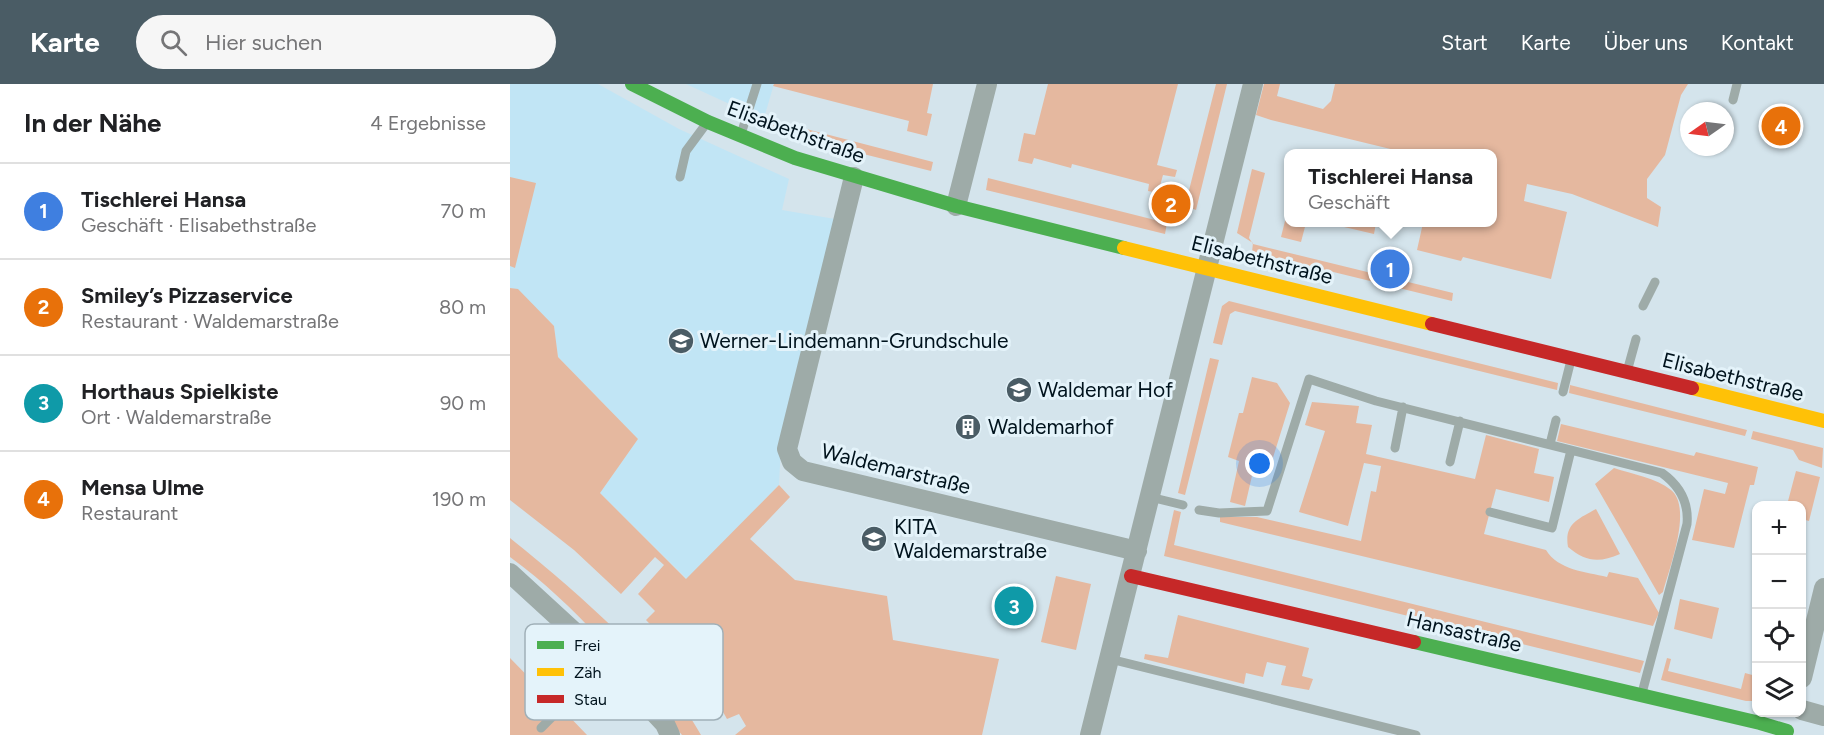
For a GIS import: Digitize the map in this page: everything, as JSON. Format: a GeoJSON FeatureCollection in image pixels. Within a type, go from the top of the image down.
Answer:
{"type":"FeatureCollection","features":[{"type":"Feature","properties":{"kind":"street","name":"Elisabethstraße"},"geometry":{"type":"LineString","coordinates":[[632,84],[741,136],[854,177],[956,206],[1824,421]]}},
{"type":"Feature","properties":{"kind":"street"},"geometry":{"type":"LineString","coordinates":[[956,206],[987,84]]}},
{"type":"Feature","properties":{"kind":"street"},"geometry":{"type":"LineString","coordinates":[[1090,735],[1253,84]]}},
{"type":"Feature","properties":{"kind":"street","name":"Waldemarstraße"},"geometry":{"type":"LineString","coordinates":[[854,177],[787,449],[792,462],[803,471],[1137,551]]}},
{"type":"Feature","properties":{"kind":"street"},"geometry":{"type":"LineString","coordinates":[[510,573],[566,624]]}},
{"type":"Feature","properties":{"kind":"street","name":"Hansastraße"},"geometry":{"type":"LineString","coordinates":[[1131,576],[1642,696],[1788,726]]}},
{"type":"Feature","properties":{"kind":"street"},"geometry":{"type":"LineString","coordinates":[[1806,663],[1824,588]]}},
{"type":"Feature","properties":{"kind":"street"},"geometry":{"type":"LineString","coordinates":[[1806,711],[1824,716]]}},
{"type":"Feature","properties":{"kind":"street"},"geometry":{"type":"LineString","coordinates":[[661,720],[670,735]]}},
{"type":"Feature","properties":{"kind":"lane"},"geometry":{"type":"LineString","coordinates":[[741,136],[757,84]]}},
{"type":"Feature","properties":{"kind":"lane"},"geometry":{"type":"LineString","coordinates":[[1733,100],[1737,84]]}},
{"type":"Feature","properties":{"kind":"lane"},"geometry":{"type":"LineString","coordinates":[[680,177],[686,151],[708,122]]}},
{"type":"Feature","properties":{"kind":"lane"},"geometry":{"type":"LineString","coordinates":[[1643,306],[1655,282]]}},
{"type":"Feature","properties":{"kind":"lane"},"geometry":{"type":"LineString","coordinates":[[1627,372],[1636,339]]}},
{"type":"Feature","properties":{"kind":"lane"},"geometry":{"type":"LineString","coordinates":[[1563,392],[1571,358]]}},
{"type":"Feature","properties":{"kind":"lane"},"geometry":{"type":"LineString","coordinates":[[1199,510],[1219,513],[1267,511],[1309,379],[1403,407],[1662,473],[1677,486],[1686,503],[1687,524],[1642,696]]}},
{"type":"Feature","properties":{"kind":"lane"},"geometry":{"type":"LineString","coordinates":[[1395,448],[1403,407]]}},
{"type":"Feature","properties":{"kind":"lane"},"geometry":{"type":"LineString","coordinates":[[1550,444],[1556,420]]}},
{"type":"Feature","properties":{"kind":"lane"},"geometry":{"type":"LineString","coordinates":[[1450,462],[1460,421]]}},
{"type":"Feature","properties":{"kind":"lane"},"geometry":{"type":"LineString","coordinates":[[1490,512],[1552,528],[1570,450]]}},
{"type":"Feature","properties":{"kind":"lane"},"geometry":{"type":"LineString","coordinates":[[1150,497],[1183,505]]}},
{"type":"Feature","properties":{"kind":"lane"},"geometry":{"type":"LineString","coordinates":[[1110,659],[1416,735]]}},
{"type":"Feature","properties":{"kind":"lane"},"geometry":{"type":"LineString","coordinates":[[541,728],[549,720]]}},
{"type":"Feature","properties":{"kind":"shaded area","name":"Werner-Lindemann-Grundschule"},"geometry":{"type":"Polygon","coordinates":[[[510,84],[598,84],[679,129],[789,179],[782,210],[835,219],[781,445],[779,485],[687,579],[600,493],[638,439],[558,357],[554,326],[518,290],[510,288],[510,84]]]}},
{"type":"Feature","properties":{"kind":"shaded area"},"geometry":{"type":"Polygon","coordinates":[[[686,84],[774,84],[764,118],[686,84]]]}},
{"type":"Feature","properties":{"kind":"shaded area"},"geometry":{"type":"Polygon","coordinates":[[[774,84],[933,84],[927,113],[932,114],[927,136],[907,131],[909,121],[773,86],[774,84]]]}},
{"type":"Feature","properties":{"kind":"shaded area"},"geometry":{"type":"Polygon","coordinates":[[[1048,84],[1178,84],[1157,165],[1177,170],[1175,177],[1163,175],[1158,193],[1148,191],[1149,184],[1072,164],[1071,168],[1034,158],[1032,164],[1018,161],[1024,133],[1035,135],[1048,84]]]}},
{"type":"Feature","properties":{"kind":"shaded area"},"geometry":{"type":"Polygon","coordinates":[[[1216,84],[1227,84],[1196,210],[1185,206],[1216,84]]]}},
{"type":"Feature","properties":{"kind":"shaded area"},"geometry":{"type":"Polygon","coordinates":[[[1264,84],[1280,84],[1277,96],[1323,109],[1331,101],[1335,84],[1688,84],[1681,95],[1665,155],[1647,179],[1647,198],[1661,207],[1658,227],[1572,194],[1527,184],[1524,201],[1567,212],[1551,279],[1463,257],[1461,261],[1417,250],[1422,227],[1497,227],[1497,149],[1391,149],[1256,115],[1264,84]]]}},
{"type":"Feature","properties":{"kind":"shaded area"},"geometry":{"type":"Polygon","coordinates":[[[764,118],[933,162],[931,171],[764,129],[764,118]]]}},
{"type":"Feature","properties":{"kind":"shaded area"},"geometry":{"type":"Polygon","coordinates":[[[1252,169],[1265,173],[1249,238],[1252,242],[1237,233],[1252,169]]]}},
{"type":"Feature","properties":{"kind":"shaded area"},"geometry":{"type":"Polygon","coordinates":[[[510,177],[536,183],[515,268],[510,266],[510,177]]]}},
{"type":"Feature","properties":{"kind":"shaded area"},"geometry":{"type":"Polygon","coordinates":[[[988,178],[1167,223],[1165,234],[986,190],[988,178]]]}},
{"type":"Feature","properties":{"kind":"shaded area"},"geometry":{"type":"Polygon","coordinates":[[[1284,225],[1284,227],[1305,227],[1301,242],[1281,237],[1284,225]]]}},
{"type":"Feature","properties":{"kind":"shaded area"},"geometry":{"type":"Polygon","coordinates":[[[1344,227],[1375,227],[1374,234],[1344,227]]]}},
{"type":"Feature","properties":{"kind":"shaded area"},"geometry":{"type":"Polygon","coordinates":[[[1253,244],[1453,293],[1452,301],[1252,252],[1253,244]]]}},
{"type":"Feature","properties":{"kind":"shaded area"},"geometry":{"type":"Polygon","coordinates":[[[510,288],[518,289],[554,326],[558,357],[638,439],[600,493],[686,579],[779,485],[790,497],[750,539],[795,580],[887,596],[893,640],[999,659],[982,735],[735,735],[746,726],[739,714],[727,719],[723,712],[723,624],[650,624],[646,620],[655,611],[638,594],[664,565],[655,557],[621,594],[574,550],[510,500],[510,288]]]}},
{"type":"Feature","properties":{"kind":"shaded area"},"geometry":{"type":"Polygon","coordinates":[[[1229,301],[1558,383],[1557,390],[1235,311],[1230,314],[1222,345],[1213,343],[1222,306],[1229,301]]]}},
{"type":"Feature","properties":{"kind":"shaded area"},"geometry":{"type":"Polygon","coordinates":[[[1210,358],[1219,360],[1185,495],[1178,493],[1210,358]]]}},
{"type":"Feature","properties":{"kind":"shaded area"},"geometry":{"type":"Polygon","coordinates":[[[1252,377],[1277,383],[1290,403],[1271,464],[1268,466],[1255,463],[1245,506],[1230,502],[1239,461],[1228,457],[1239,413],[1243,413],[1252,377]]]}},
{"type":"Feature","properties":{"kind":"shaded area"},"geometry":{"type":"Polygon","coordinates":[[[1570,385],[1747,430],[1745,436],[1569,393],[1570,385]]]}},
{"type":"Feature","properties":{"kind":"shaded area"},"geometry":{"type":"Polygon","coordinates":[[[1312,402],[1359,406],[1356,423],[1372,425],[1366,454],[1475,479],[1486,435],[1539,449],[1534,473],[1554,477],[1549,502],[1496,489],[1484,534],[1546,550],[1558,562],[1573,569],[1607,577],[1609,572],[1638,578],[1659,613],[1653,626],[1220,522],[1220,517],[1257,517],[1361,541],[1371,491],[1376,492],[1381,466],[1364,463],[1348,526],[1299,512],[1325,431],[1305,425],[1312,402]]]}},
{"type":"Feature","properties":{"kind":"shaded area"},"geometry":{"type":"Polygon","coordinates":[[[1561,424],[1694,456],[1696,452],[1758,467],[1754,485],[1750,485],[1734,548],[1692,540],[1704,489],[1725,494],[1728,483],[1557,441],[1561,424]]]}},
{"type":"Feature","properties":{"kind":"shaded area"},"geometry":{"type":"Polygon","coordinates":[[[1753,431],[1823,448],[1822,468],[1799,460],[1793,450],[1751,439],[1753,431]]]}},
{"type":"Feature","properties":{"kind":"shaded area"},"geometry":{"type":"Polygon","coordinates":[[[1614,468],[1658,482],[1671,490],[1677,499],[1680,510],[1678,539],[1663,592],[1659,595],[1595,484],[1614,468]]]}},
{"type":"Feature","properties":{"kind":"shaded area"},"geometry":{"type":"Polygon","coordinates":[[[1796,471],[1820,477],[1809,521],[1806,520],[1806,501],[1788,501],[1796,471]]]}},
{"type":"Feature","properties":{"kind":"shaded area"},"geometry":{"type":"Polygon","coordinates":[[[1596,509],[1620,554],[1599,560],[1581,556],[1568,547],[1567,539],[1574,523],[1596,509]]]}},
{"type":"Feature","properties":{"kind":"shaded area"},"geometry":{"type":"Polygon","coordinates":[[[1174,510],[1181,512],[1174,545],[1644,661],[1640,673],[1164,556],[1174,510]]]}},
{"type":"Feature","properties":{"kind":"shaded area"},"geometry":{"type":"Polygon","coordinates":[[[510,538],[609,624],[586,624],[558,596],[510,557],[510,538]]]}},
{"type":"Feature","properties":{"kind":"shaded area"},"geometry":{"type":"Polygon","coordinates":[[[1056,576],[1091,584],[1076,650],[1041,642],[1056,576]]]}},
{"type":"Feature","properties":{"kind":"shaded area"},"geometry":{"type":"Polygon","coordinates":[[[1680,599],[1719,608],[1712,639],[1674,629],[1680,599]]]}},
{"type":"Feature","properties":{"kind":"shaded area"},"geometry":{"type":"Polygon","coordinates":[[[1178,615],[1309,648],[1302,676],[1313,679],[1309,690],[1281,685],[1286,666],[1267,662],[1263,677],[1246,673],[1244,684],[1144,659],[1145,654],[1168,658],[1178,615]]]}},
{"type":"Feature","properties":{"kind":"shaded area"},"geometry":{"type":"Polygon","coordinates":[[[510,658],[525,673],[525,720],[573,720],[587,735],[510,735],[510,658]]]}},
{"type":"Feature","properties":{"kind":"shaded area"},"geometry":{"type":"Polygon","coordinates":[[[1667,658],[1671,659],[1668,671],[1741,689],[1745,673],[1752,675],[1752,701],[1746,701],[1661,680],[1667,658]]]}},
{"type":"Feature","properties":{"kind":"shaded area"},"geometry":{"type":"Polygon","coordinates":[[[670,720],[692,720],[701,735],[682,735],[670,720]]]}},
{"type":"Feature","properties":{"kind":"traffic: fast"},"geometry":{"type":"LineString","coordinates":[[632,84],[708,122],[795,158],[956,206],[1124,248]]}},
{"type":"Feature","properties":{"kind":"traffic: fast"},"geometry":{"type":"LineString","coordinates":[[1414,642],[1760,723],[1787,731],[1785,735]]}},
{"type":"Feature","properties":{"kind":"traffic: slow"},"geometry":{"type":"LineString","coordinates":[[1124,248],[1432,324]]}},
{"type":"Feature","properties":{"kind":"traffic: slow"},"geometry":{"type":"LineString","coordinates":[[1692,388],[1824,421]]}},
{"type":"Feature","properties":{"kind":"traffic: jam"},"geometry":{"type":"LineString","coordinates":[[1432,324],[1692,388]]}},
{"type":"Feature","properties":{"kind":"traffic: jam"},"geometry":{"type":"LineString","coordinates":[[1131,576],[1414,642]]}},
{"type":"Feature","properties":{"kind":"place","name":"Mensa Ulme"},"geometry":{"type":"Point","coordinates":[1781,126]}},
{"type":"Feature","properties":{"kind":"place","name":"Smiley’s Pizzaservice"},"geometry":{"type":"Point","coordinates":[1171,204]}},
{"type":"Feature","properties":{"kind":"place","name":"Tischlerei Hansa"},"geometry":{"type":"Point","coordinates":[1390,269]}},
{"type":"Feature","properties":{"kind":"place","name":"Werner-Lindemann-Grundschule"},"geometry":{"type":"Point","coordinates":[681,341]}},
{"type":"Feature","properties":{"kind":"place","name":"Waldemar Hof"},"geometry":{"type":"Point","coordinates":[1019,390]}},
{"type":"Feature","properties":{"kind":"place","name":"Waldemarhof"},"geometry":{"type":"Point","coordinates":[968,427]}},
{"type":"Feature","properties":{"kind":"place","name":"KITA Waldemarstraße"},"geometry":{"type":"Point","coordinates":[874,539]}},
{"type":"Feature","properties":{"kind":"place","name":"Horthaus Spielkiste"},"geometry":{"type":"Point","coordinates":[1014,606]}}]}
